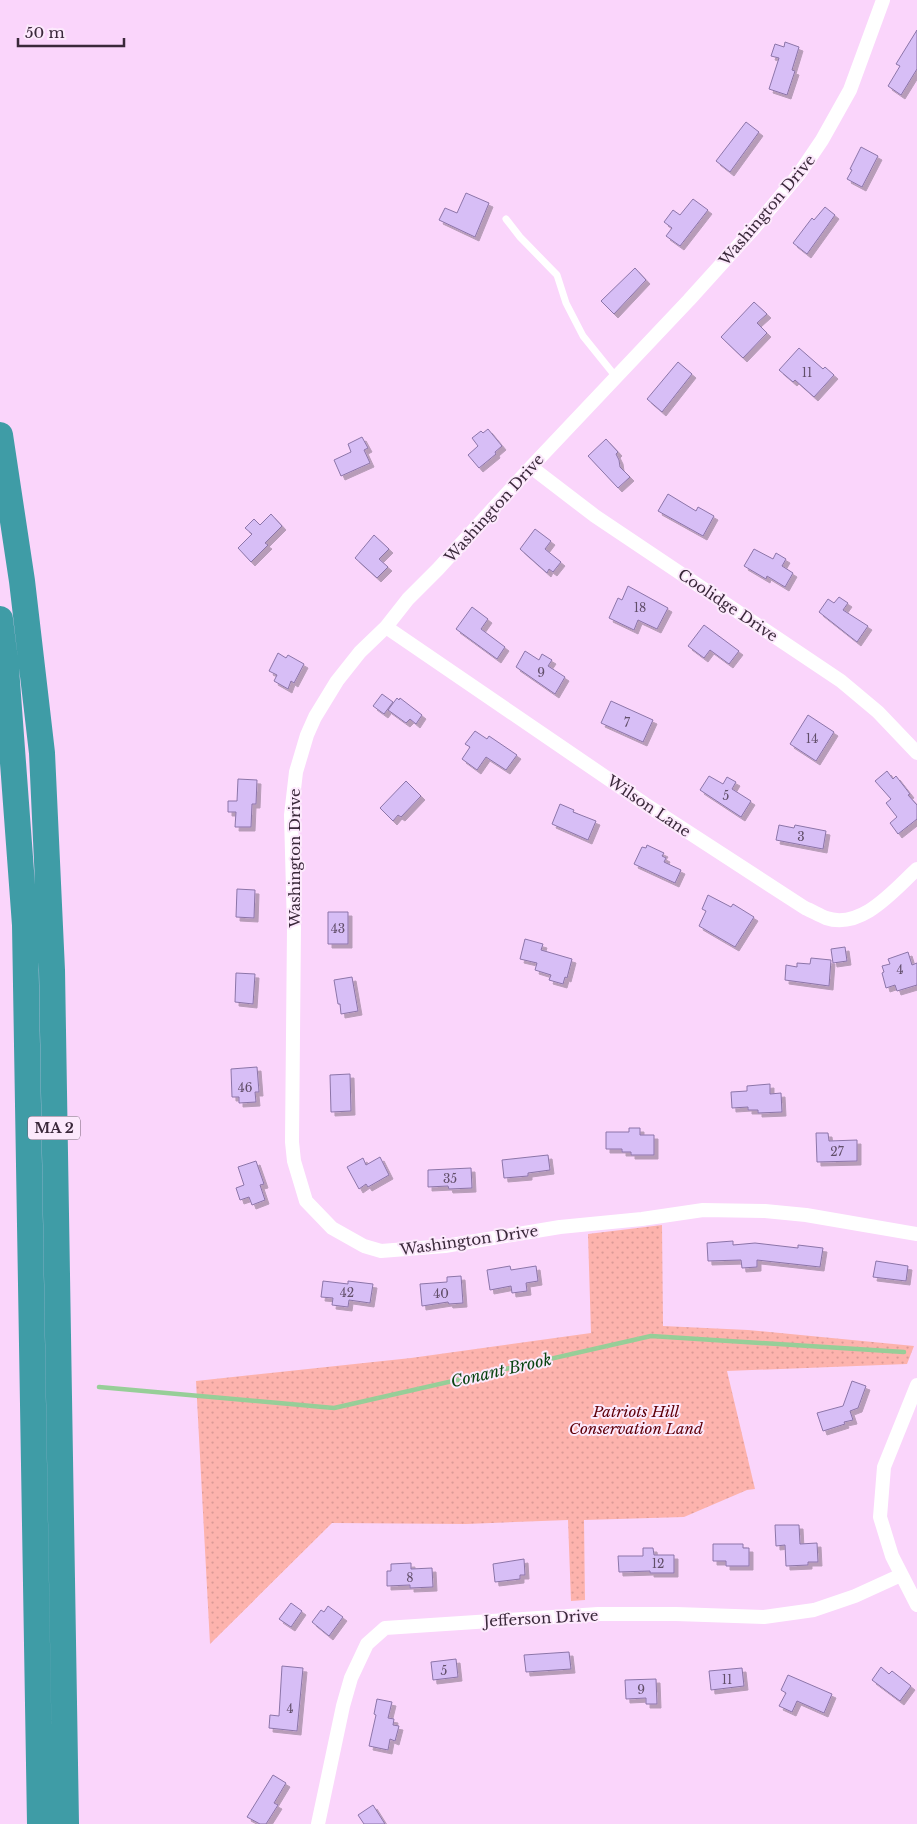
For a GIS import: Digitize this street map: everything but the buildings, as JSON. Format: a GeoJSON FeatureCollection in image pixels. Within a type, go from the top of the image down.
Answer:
{"type":"FeatureCollection","features":[{"type":"Feature","properties":{"kind":"highway","name":"MA 2"},"geometry":{"type":"LineString","coordinates":[[0,436],[22,581],[42,754],[52,970],[66,1824]]}},
{"type":"Feature","properties":{"kind":"highway","name":"MA 2"},"geometry":{"type":"LineString","coordinates":[[0,619],[6,668],[25,925],[40,1824]]}},
{"type":"Feature","properties":{"kind":"street","name":"Washington Drive"},"geometry":{"type":"LineString","coordinates":[[883,0],[850,90],[810,158],[755,228],[690,300],[616,376],[408,599],[386,627],[360,652],[325,698],[307,735],[296,772],[291,815],[294,928],[292,1142],[294,1161],[306,1201],[332,1228],[364,1246],[380,1250],[416,1250],[560,1226],[642,1219],[703,1210],[765,1211],[806,1215],[917,1234]]}},
{"type":"Feature","properties":{"kind":"street","name":"Coolidge Drive"},"geometry":{"type":"LineString","coordinates":[[531,467],[595,516],[841,681],[872,706],[917,753]]}},
{"type":"Feature","properties":{"kind":"street","name":"Wilson Lane"},"geometry":{"type":"LineString","coordinates":[[386,627],[676,825],[805,908],[820,915],[828,918],[860,916],[875,907],[917,869]]}},
{"type":"Feature","properties":{"kind":"street"},"geometry":{"type":"LineString","coordinates":[[917,1385],[913,1409],[884,1467],[880,1517],[892,1556],[917,1605]]}},
{"type":"Feature","properties":{"kind":"street","name":"Jefferson Drive"},"geometry":{"type":"LineString","coordinates":[[318,1824],[343,1706],[351,1678],[367,1644],[385,1628],[598,1614],[764,1617],[814,1610],[855,1596],[901,1575]]}},
{"type":"Feature","properties":{"kind":"lane"},"geometry":{"type":"LineString","coordinates":[[506,219],[520,237],[557,276],[566,303],[583,336],[616,376]]}},
{"type":"Feature","properties":{"kind":"green space","name":"Patriots Hill Conservation Land"},"geometry":{"type":"Polygon","coordinates":[[[662,1225],[663,1326],[748,1330],[914,1346],[907,1364],[727,1371],[755,1489],[747,1490],[684,1517],[584,1520],[585,1600],[571,1601],[568,1520],[466,1524],[332,1523],[210,1644],[196,1381],[411,1358],[591,1333],[588,1234],[662,1225]]]}},
{"type":"Feature","properties":{"kind":"waterway","name":"Conant Brook"},"geometry":{"type":"LineString","coordinates":[[99,1387],[334,1408],[651,1336],[904,1352]]}}]}
